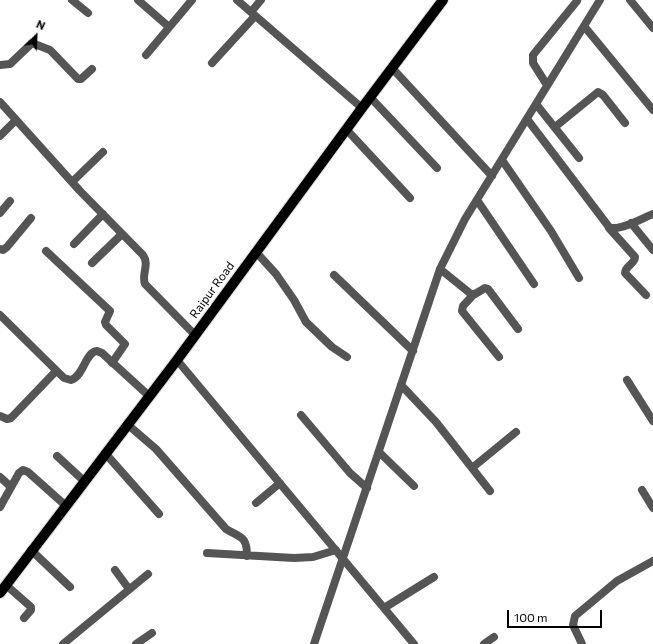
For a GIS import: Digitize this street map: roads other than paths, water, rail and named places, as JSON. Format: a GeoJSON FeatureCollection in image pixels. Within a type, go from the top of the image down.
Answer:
{"type":"FeatureCollection","features":[{"type":"Feature","properties":{"kind":"main road","name":"Raipur Road"},"geometry":{"type":"LineString","coordinates":[[2,589],[148,395],[177,360],[346,129],[444,0]]}},
{"type":"Feature","properties":{"kind":"street"},"geometry":{"type":"LineString","coordinates":[[72,0],[88,13]]}},
{"type":"Feature","properties":{"kind":"street"},"geometry":{"type":"LineString","coordinates":[[138,0],[169,27]]}},
{"type":"Feature","properties":{"kind":"street"},"geometry":{"type":"LineString","coordinates":[[146,55],[192,0]]}},
{"type":"Feature","properties":{"kind":"street"},"geometry":{"type":"LineString","coordinates":[[237,0],[362,108]]}},
{"type":"Feature","properties":{"kind":"street"},"geometry":{"type":"LineString","coordinates":[[212,63],[253,14],[262,0]]}},
{"type":"Feature","properties":{"kind":"street"},"geometry":{"type":"LineString","coordinates":[[314,644],[440,269],[477,200],[600,0]]}},
{"type":"Feature","properties":{"kind":"street"},"geometry":{"type":"LineString","coordinates":[[630,0],[653,28]]}},
{"type":"Feature","properties":{"kind":"street"},"geometry":{"type":"LineString","coordinates":[[547,85],[533,63],[533,55],[577,1]]}},
{"type":"Feature","properties":{"kind":"street"},"geometry":{"type":"LineString","coordinates":[[584,26],[653,110]]}},
{"type":"Feature","properties":{"kind":"street"},"geometry":{"type":"LineString","coordinates":[[0,65],[10,64],[32,43],[50,50],[78,79],[81,79],[92,69]]}},
{"type":"Feature","properties":{"kind":"street"},"geometry":{"type":"LineString","coordinates":[[392,68],[492,176]]}},
{"type":"Feature","properties":{"kind":"street"},"geometry":{"type":"LineString","coordinates":[[555,127],[598,92],[603,95],[625,123]]}},
{"type":"Feature","properties":{"kind":"street"},"geometry":{"type":"LineString","coordinates":[[370,97],[437,168]]}},
{"type":"Feature","properties":{"kind":"street"},"geometry":{"type":"LineString","coordinates":[[0,102],[72,182],[145,258],[146,264],[143,279],[146,286],[195,336]]}},
{"type":"Feature","properties":{"kind":"street"},"geometry":{"type":"LineString","coordinates":[[536,104],[578,158]]}},
{"type":"Feature","properties":{"kind":"street"},"geometry":{"type":"LineString","coordinates":[[527,119],[609,227],[635,257],[634,262],[626,269],[625,273],[646,295]]}},
{"type":"Feature","properties":{"kind":"street"},"geometry":{"type":"LineString","coordinates":[[0,136],[16,120]]}},
{"type":"Feature","properties":{"kind":"street"},"geometry":{"type":"LineString","coordinates":[[346,129],[410,198]]}},
{"type":"Feature","properties":{"kind":"street"},"geometry":{"type":"LineString","coordinates":[[72,182],[103,152]]}},
{"type":"Feature","properties":{"kind":"street"},"geometry":{"type":"LineString","coordinates":[[502,160],[551,231],[579,278]]}},
{"type":"Feature","properties":{"kind":"street"},"geometry":{"type":"LineString","coordinates":[[477,200],[534,284]]}},
{"type":"Feature","properties":{"kind":"street"},"geometry":{"type":"LineString","coordinates":[[0,213],[10,201]]}},
{"type":"Feature","properties":{"kind":"street"},"geometry":{"type":"LineString","coordinates":[[74,244],[103,214]]}},
{"type":"Feature","properties":{"kind":"street"},"geometry":{"type":"LineString","coordinates":[[609,227],[616,229],[653,214]]}},
{"type":"Feature","properties":{"kind":"street"},"geometry":{"type":"LineString","coordinates":[[0,249],[3,250],[7,247],[31,218]]}},
{"type":"Feature","properties":{"kind":"street"},"geometry":{"type":"LineString","coordinates":[[631,223],[653,250]]}},
{"type":"Feature","properties":{"kind":"street"},"geometry":{"type":"LineString","coordinates":[[92,264],[122,234]]}},
{"type":"Feature","properties":{"kind":"street"},"geometry":{"type":"LineString","coordinates":[[46,251],[110,311],[105,322],[106,325],[125,344],[112,362]]}},
{"type":"Feature","properties":{"kind":"street"},"geometry":{"type":"LineString","coordinates":[[256,252],[276,274],[294,300],[306,322],[332,347],[347,357]]}},
{"type":"Feature","properties":{"kind":"street"},"geometry":{"type":"LineString","coordinates":[[440,269],[468,292],[474,294]]}},
{"type":"Feature","properties":{"kind":"street"},"geometry":{"type":"LineString","coordinates":[[334,275],[413,351]]}},
{"type":"Feature","properties":{"kind":"street"},"geometry":{"type":"LineString","coordinates":[[499,357],[462,311],[463,306],[474,294],[485,288],[488,289],[518,329]]}},
{"type":"Feature","properties":{"kind":"street"},"geometry":{"type":"LineString","coordinates":[[0,315],[64,378],[73,380],[78,376],[91,353],[95,351],[102,352],[148,395]]}},
{"type":"Feature","properties":{"kind":"street"},"geometry":{"type":"LineString","coordinates":[[177,360],[414,644]]}},
{"type":"Feature","properties":{"kind":"street"},"geometry":{"type":"LineString","coordinates":[[0,416],[7,419],[11,418],[56,371]]}},
{"type":"Feature","properties":{"kind":"street"},"geometry":{"type":"LineString","coordinates":[[627,380],[653,421]]}},
{"type":"Feature","properties":{"kind":"street"},"geometry":{"type":"LineString","coordinates":[[401,385],[436,422],[490,490]]}},
{"type":"Feature","properties":{"kind":"street"},"geometry":{"type":"LineString","coordinates":[[301,415],[350,473],[367,488]]}},
{"type":"Feature","properties":{"kind":"street"},"geometry":{"type":"LineString","coordinates":[[127,424],[156,449],[226,529],[242,537],[246,545],[247,556]]}},
{"type":"Feature","properties":{"kind":"street"},"geometry":{"type":"LineString","coordinates":[[472,468],[516,432]]}},
{"type":"Feature","properties":{"kind":"street"},"geometry":{"type":"LineString","coordinates":[[379,452],[414,486]]}},
{"type":"Feature","properties":{"kind":"street"},"geometry":{"type":"LineString","coordinates":[[105,453],[159,514]]}},
{"type":"Feature","properties":{"kind":"street"},"geometry":{"type":"LineString","coordinates":[[57,456],[84,481]]}},
{"type":"Feature","properties":{"kind":"street"},"geometry":{"type":"LineString","coordinates":[[0,507],[19,473],[25,470],[66,505]]}},
{"type":"Feature","properties":{"kind":"street"},"geometry":{"type":"LineString","coordinates":[[0,477],[11,487]]}},
{"type":"Feature","properties":{"kind":"street"},"geometry":{"type":"LineString","coordinates":[[256,503],[280,483]]}},
{"type":"Feature","properties":{"kind":"street"},"geometry":{"type":"LineString","coordinates":[[642,490],[653,508]]}},
{"type":"Feature","properties":{"kind":"street"},"geometry":{"type":"LineString","coordinates":[[31,550],[70,587]]}},
{"type":"Feature","properties":{"kind":"street"},"geometry":{"type":"LineString","coordinates":[[207,553],[306,558],[336,550]]}},
{"type":"Feature","properties":{"kind":"street"},"geometry":{"type":"LineString","coordinates":[[582,644],[573,625],[575,616],[617,581],[653,561]]}},
{"type":"Feature","properties":{"kind":"street"},"geometry":{"type":"LineString","coordinates":[[115,570],[129,589]]}},
{"type":"Feature","properties":{"kind":"street"},"geometry":{"type":"LineString","coordinates":[[66,643],[148,574]]}},
{"type":"Feature","properties":{"kind":"street"},"geometry":{"type":"LineString","coordinates":[[384,608],[434,577]]}},
{"type":"Feature","properties":{"kind":"street"},"geometry":{"type":"LineString","coordinates":[[2,589],[31,607],[32,610],[24,618]]}},
{"type":"Feature","properties":{"kind":"street"},"geometry":{"type":"LineString","coordinates":[[136,644],[152,633]]}},
{"type":"Feature","properties":{"kind":"street"},"geometry":{"type":"LineString","coordinates":[[484,644],[494,637]]}}]}
